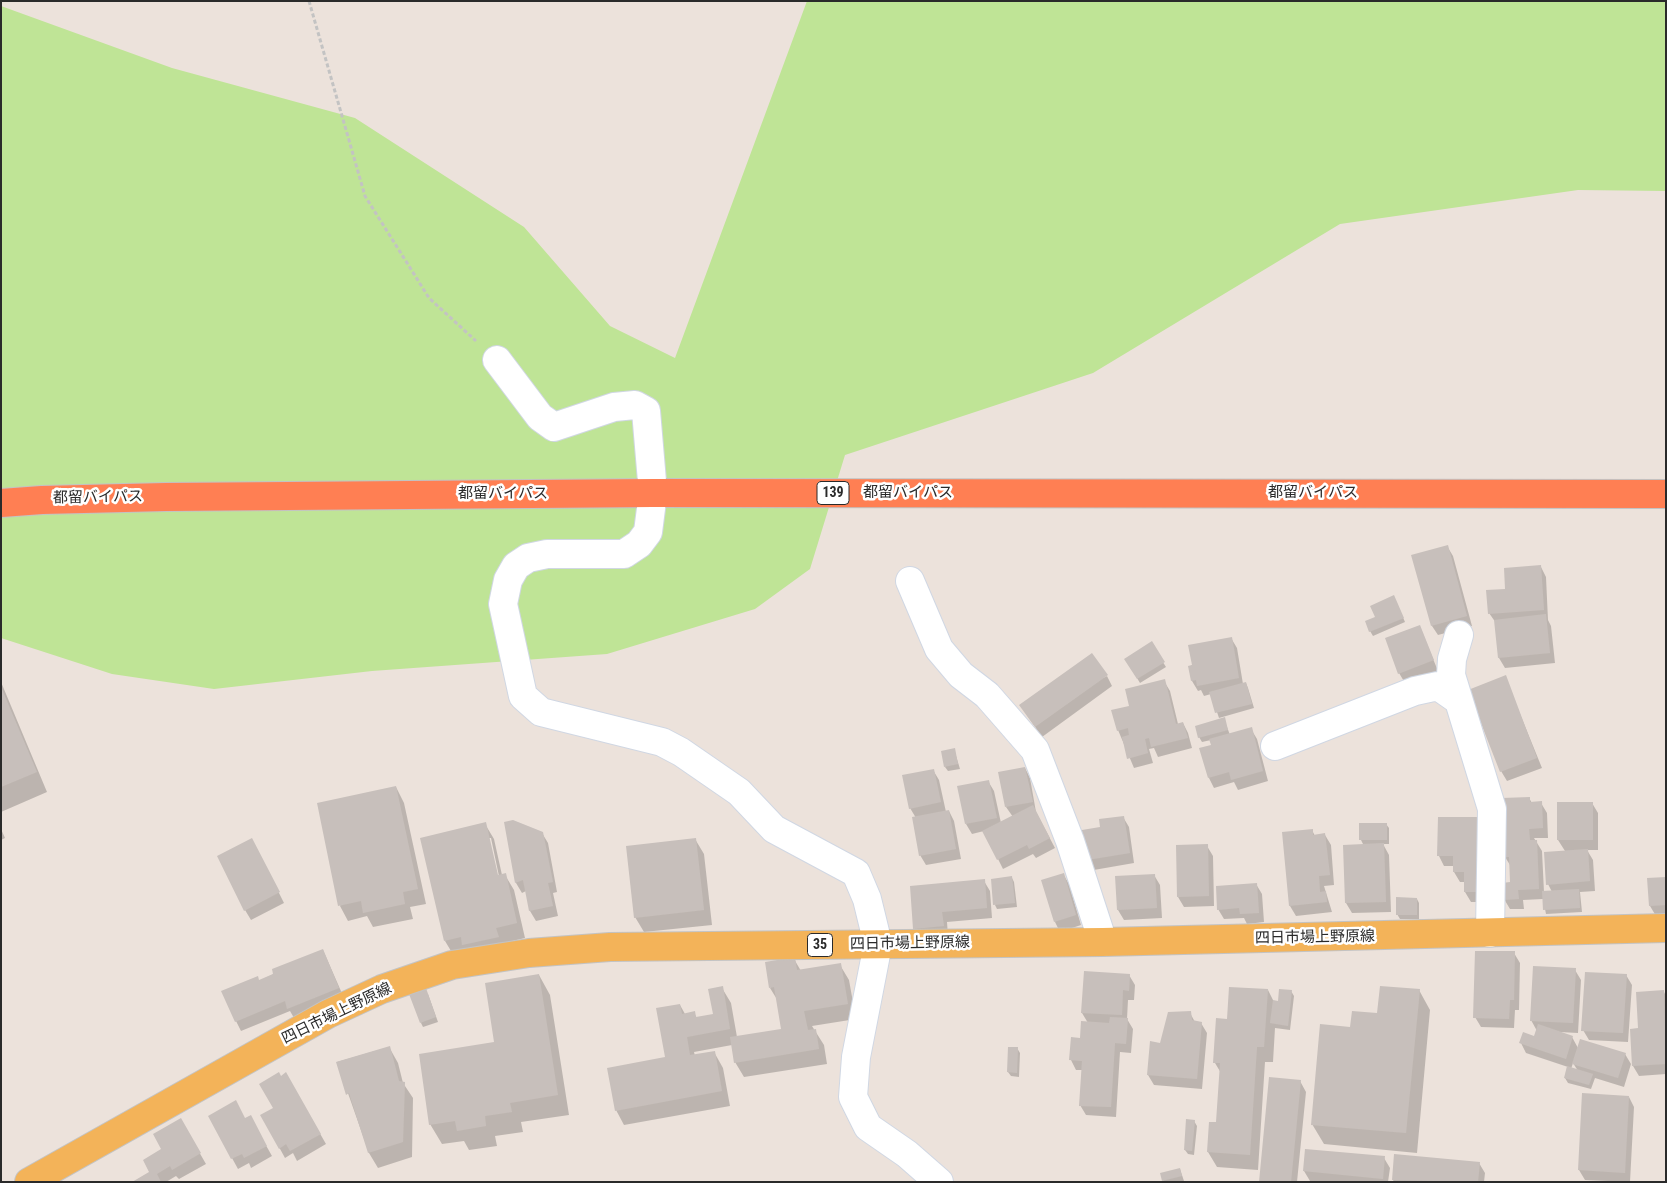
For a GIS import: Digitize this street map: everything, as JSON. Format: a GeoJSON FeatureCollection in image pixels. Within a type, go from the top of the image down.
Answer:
{"type":"FeatureCollection","features":[{"type":"Feature","properties":{"kind":"highway","name":"都留バイパス"},"geometry":{"type":"LineString","coordinates":[[1,503],[156,497],[653,493],[1666,494]]}},
{"type":"Feature","properties":{"kind":"main road","name":"四日市場上野原線"},"geometry":{"type":"LineString","coordinates":[[29,1182],[328,1014],[382,989],[452,966],[529,953],[610,947],[1103,942],[1666,928]]}},
{"type":"Feature","properties":{"kind":"street"},"geometry":{"type":"LineString","coordinates":[[497,360],[540,417],[554,426],[614,407],[635,405],[646,411],[653,493],[648,532],[639,544],[624,554],[547,554],[528,558],[516,566],[508,580],[503,604],[523,696],[541,712],[662,742],[681,752],[738,792],[774,829],[856,873],[867,898],[878,944],[856,1057],[854,1097],[868,1127],[907,1154],[939,1182]]}},
{"type":"Feature","properties":{"kind":"street"},"geometry":{"type":"LineString","coordinates":[[910,581],[939,649],[961,675],[987,694],[1036,750],[1070,841],[1103,942]]}},
{"type":"Feature","properties":{"kind":"street"},"geometry":{"type":"LineString","coordinates":[[1458,635],[1452,659],[1452,675],[1492,809],[1490,933]]}},
{"type":"Feature","properties":{"kind":"street"},"geometry":{"type":"LineString","coordinates":[[1274,746],[1415,691],[1438,686],[1458,700]]}},
{"type":"Feature","properties":{"kind":"path"},"geometry":{"type":"LineString","coordinates":[[309,1],[365,196],[429,298],[497,360]]}},
{"type":"Feature","properties":{"kind":"green space"},"geometry":{"type":"Polygon","coordinates":[[[807,1],[1666,1],[1666,191],[1578,190],[1340,224],[1093,373],[845,455],[810,569],[755,609],[607,654],[372,671],[214,689],[112,674],[1,638],[1,6],[172,68],[355,118],[524,227],[610,326],[675,358],[807,1]]]}},
{"type":"Feature","properties":{"kind":"building"},"geometry":{"type":"Polygon","coordinates":[[[1448,545],[1467,616],[1431,626],[1411,555],[1448,545]]]}},
{"type":"Feature","properties":{"kind":"building"},"geometry":{"type":"Polygon","coordinates":[[[1541,565],[1544,610],[1488,614],[1486,590],[1505,589],[1504,568],[1541,565]]]}},
{"type":"Feature","properties":{"kind":"building"},"geometry":{"type":"Polygon","coordinates":[[[1394,595],[1404,618],[1369,632],[1365,621],[1375,617],[1370,606],[1394,595]]]}},
{"type":"Feature","properties":{"kind":"building"},"geometry":{"type":"Polygon","coordinates":[[[1546,614],[1550,653],[1498,658],[1494,620],[1546,614]]]}},
{"type":"Feature","properties":{"kind":"building"},"geometry":{"type":"Polygon","coordinates":[[[1420,625],[1434,660],[1398,674],[1385,638],[1420,625]]]}},
{"type":"Feature","properties":{"kind":"building"},"geometry":{"type":"Polygon","coordinates":[[[1232,637],[1239,678],[1197,686],[1196,680],[1191,681],[1188,666],[1192,665],[1188,645],[1232,637]]]}},
{"type":"Feature","properties":{"kind":"building"},"geometry":{"type":"Polygon","coordinates":[[[1152,641],[1165,662],[1137,679],[1124,659],[1152,641]]]}},
{"type":"Feature","properties":{"kind":"building"},"geometry":{"type":"Polygon","coordinates":[[[1092,653],[1108,675],[1035,727],[1019,705],[1092,653]]]}},
{"type":"Feature","properties":{"kind":"building"},"geometry":{"type":"Polygon","coordinates":[[[1506,675],[1537,758],[1500,772],[1468,690],[1506,675]]]}},
{"type":"Feature","properties":{"kind":"building"},"geometry":{"type":"Polygon","coordinates":[[[1165,679],[1176,724],[1183,722],[1188,738],[1151,747],[1149,738],[1145,739],[1148,753],[1127,759],[1122,737],[1129,735],[1128,728],[1117,731],[1111,710],[1129,706],[1125,689],[1165,679]]]}},
{"type":"Feature","properties":{"kind":"building"},"geometry":{"type":"Polygon","coordinates":[[[1246,682],[1252,704],[1215,713],[1209,692],[1246,682]]]}},
{"type":"Feature","properties":{"kind":"building"},"geometry":{"type":"Polygon","coordinates":[[[1,687],[37,772],[1,787],[1,687]]]}},
{"type":"Feature","properties":{"kind":"building"},"geometry":{"type":"Polygon","coordinates":[[[1225,717],[1228,730],[1198,738],[1195,726],[1225,717]]]}},
{"type":"Feature","properties":{"kind":"building"},"geometry":{"type":"Polygon","coordinates":[[[1252,727],[1263,771],[1231,780],[1229,772],[1208,778],[1199,748],[1211,745],[1209,739],[1252,727]]]}},
{"type":"Feature","properties":{"kind":"building"},"geometry":{"type":"Polygon","coordinates":[[[955,748],[958,764],[944,767],[941,751],[955,748]]]}},
{"type":"Feature","properties":{"kind":"building"},"geometry":{"type":"Polygon","coordinates":[[[1025,767],[1033,802],[1005,807],[998,772],[1025,767]]]}},
{"type":"Feature","properties":{"kind":"building"},"geometry":{"type":"Polygon","coordinates":[[[934,769],[941,802],[909,809],[902,775],[934,769]]]}},
{"type":"Feature","properties":{"kind":"building"},"geometry":{"type":"Polygon","coordinates":[[[989,780],[997,818],[965,824],[957,786],[989,780]]]}},
{"type":"Feature","properties":{"kind":"building"},"geometry":{"type":"Polygon","coordinates":[[[396,786],[418,889],[403,892],[405,904],[363,913],[361,901],[338,906],[317,803],[396,786]]]}},
{"type":"Feature","properties":{"kind":"building"},"geometry":{"type":"Polygon","coordinates":[[[1530,797],[1530,802],[1542,801],[1543,828],[1529,829],[1530,840],[1537,840],[1539,889],[1518,890],[1519,899],[1503,900],[1502,883],[1510,882],[1509,857],[1504,857],[1502,798],[1530,797]]]}},
{"type":"Feature","properties":{"kind":"building"},"geometry":{"type":"Polygon","coordinates":[[[1557,802],[1593,802],[1593,840],[1557,840],[1557,802]]]}},
{"type":"Feature","properties":{"kind":"building"},"geometry":{"type":"Polygon","coordinates":[[[1033,805],[1050,838],[1029,849],[1027,845],[997,860],[982,831],[1033,805]]]}},
{"type":"Feature","properties":{"kind":"building"},"geometry":{"type":"Polygon","coordinates":[[[949,810],[956,849],[919,856],[912,817],[949,810]]]}},
{"type":"Feature","properties":{"kind":"building"},"geometry":{"type":"Polygon","coordinates":[[[1124,816],[1130,853],[1081,861],[1076,831],[1100,827],[1099,819],[1124,816]]]}},
{"type":"Feature","properties":{"kind":"building"},"geometry":{"type":"Polygon","coordinates":[[[1438,817],[1485,817],[1484,892],[1464,892],[1464,872],[1453,872],[1453,856],[1437,856],[1438,817]]]}},
{"type":"Feature","properties":{"kind":"building"},"geometry":{"type":"Polygon","coordinates":[[[513,820],[543,832],[553,882],[548,883],[553,906],[529,911],[523,880],[515,883],[504,822],[513,820]]]}},
{"type":"Feature","properties":{"kind":"building"},"geometry":{"type":"Polygon","coordinates":[[[486,822],[498,875],[506,873],[517,923],[496,928],[499,937],[462,945],[461,937],[444,941],[420,838],[486,822]]]}},
{"type":"Feature","properties":{"kind":"building"},"geometry":{"type":"Polygon","coordinates":[[[1359,823],[1387,823],[1387,840],[1359,840],[1359,823]]]}},
{"type":"Feature","properties":{"kind":"building"},"geometry":{"type":"Polygon","coordinates":[[[1313,829],[1313,835],[1325,833],[1330,875],[1319,876],[1320,892],[1326,891],[1327,902],[1289,906],[1282,832],[1313,829]]]}},
{"type":"Feature","properties":{"kind":"building"},"geometry":{"type":"Polygon","coordinates":[[[252,838],[280,892],[244,911],[217,856],[252,838]]]}},
{"type":"Feature","properties":{"kind":"building"},"geometry":{"type":"Polygon","coordinates":[[[696,838],[704,910],[634,918],[626,846],[696,838]]]}},
{"type":"Feature","properties":{"kind":"building"},"geometry":{"type":"Polygon","coordinates":[[[1384,843],[1386,902],[1345,903],[1343,845],[1384,843]]]}},
{"type":"Feature","properties":{"kind":"building"},"geometry":{"type":"Polygon","coordinates":[[[1208,844],[1209,896],[1177,897],[1176,845],[1208,844]]]}},
{"type":"Feature","properties":{"kind":"building"},"geometry":{"type":"Polygon","coordinates":[[[1588,849],[1590,881],[1546,885],[1544,852],[1588,849]]]}},
{"type":"Feature","properties":{"kind":"building"},"geometry":{"type":"Polygon","coordinates":[[[1064,873],[1076,915],[1054,922],[1041,880],[1064,873]]]}},
{"type":"Feature","properties":{"kind":"building"},"geometry":{"type":"Polygon","coordinates":[[[1155,874],[1157,908],[1117,910],[1115,876],[1155,874]]]}},
{"type":"Feature","properties":{"kind":"building"},"geometry":{"type":"Polygon","coordinates":[[[1012,876],[1015,903],[993,905],[991,879],[1012,876]]]}},
{"type":"Feature","properties":{"kind":"building"},"geometry":{"type":"Polygon","coordinates":[[[1666,877],[1666,905],[1649,906],[1647,878],[1666,877]]]}},
{"type":"Feature","properties":{"kind":"building"},"geometry":{"type":"Polygon","coordinates":[[[985,879],[987,908],[942,912],[944,926],[913,929],[910,886],[985,879]]]}},
{"type":"Feature","properties":{"kind":"building"},"geometry":{"type":"Polygon","coordinates":[[[1257,883],[1259,913],[1240,914],[1239,908],[1217,910],[1216,886],[1257,883]]]}},
{"type":"Feature","properties":{"kind":"building"},"geometry":{"type":"Polygon","coordinates":[[[1579,889],[1580,908],[1543,910],[1542,891],[1579,889]]]}},
{"type":"Feature","properties":{"kind":"building"},"geometry":{"type":"Polygon","coordinates":[[[1396,897],[1417,898],[1417,915],[1396,915],[1396,897]]]}},
{"type":"Feature","properties":{"kind":"building"},"geometry":{"type":"Polygon","coordinates":[[[323,949],[339,988],[287,1009],[285,1001],[235,1022],[221,991],[258,976],[259,980],[273,974],[272,969],[323,949]]]}},
{"type":"Feature","properties":{"kind":"building"},"geometry":{"type":"Polygon","coordinates":[[[1475,951],[1515,951],[1514,1000],[1510,1000],[1509,1019],[1473,1018],[1475,951]]]}},
{"type":"Feature","properties":{"kind":"building"},"geometry":{"type":"Polygon","coordinates":[[[795,957],[797,970],[841,963],[848,1004],[804,1011],[808,1030],[816,1029],[819,1049],[734,1063],[730,1037],[781,1029],[774,987],[769,988],[765,962],[795,957]]]}},
{"type":"Feature","properties":{"kind":"building"},"geometry":{"type":"Polygon","coordinates":[[[1533,966],[1576,968],[1573,1023],[1530,1021],[1533,966]]]}},
{"type":"Feature","properties":{"kind":"building"},"geometry":{"type":"Polygon","coordinates":[[[1084,971],[1130,974],[1129,991],[1123,990],[1122,1015],[1081,1013],[1084,971]]]}},
{"type":"Feature","properties":{"kind":"building"},"geometry":{"type":"Polygon","coordinates":[[[1585,972],[1627,974],[1623,1033],[1581,1031],[1585,972]]]}},
{"type":"Feature","properties":{"kind":"building"},"geometry":{"type":"Polygon","coordinates":[[[539,974],[558,1095],[510,1103],[512,1112],[485,1116],[486,1126],[457,1131],[455,1121],[429,1125],[419,1054],[494,1042],[485,983],[539,974]]]}},
{"type":"Feature","properties":{"kind":"building"},"geometry":{"type":"Polygon","coordinates":[[[723,986],[730,1029],[687,1037],[690,1055],[715,1051],[722,1091],[615,1111],[607,1068],[665,1057],[656,1008],[680,1004],[682,1014],[695,1011],[696,1017],[713,1014],[708,989],[723,986]]]}},
{"type":"Feature","properties":{"kind":"building"},"geometry":{"type":"Polygon","coordinates":[[[1380,986],[1420,989],[1406,1133],[1311,1125],[1320,1024],[1350,1027],[1352,1011],[1377,1013],[1380,986]]]}},
{"type":"Feature","properties":{"kind":"building"},"geometry":{"type":"Polygon","coordinates":[[[1229,987],[1268,989],[1264,1047],[1257,1047],[1250,1155],[1207,1152],[1209,1122],[1216,1122],[1220,1063],[1213,1063],[1216,1018],[1227,1019],[1229,987]]]}},
{"type":"Feature","properties":{"kind":"building"},"geometry":{"type":"Polygon","coordinates":[[[426,988],[436,1017],[420,1023],[409,994],[426,988]]]}},
{"type":"Feature","properties":{"kind":"building"},"geometry":{"type":"Polygon","coordinates":[[[1279,989],[1292,990],[1288,1026],[1270,1023],[1273,1000],[1278,1001],[1279,989]]]}},
{"type":"Feature","properties":{"kind":"building"},"geometry":{"type":"Polygon","coordinates":[[[1664,990],[1666,1064],[1632,1066],[1630,1029],[1638,1028],[1636,992],[1664,990]]]}},
{"type":"Feature","properties":{"kind":"building"},"geometry":{"type":"Polygon","coordinates":[[[1191,1011],[1192,1020],[1202,1022],[1197,1079],[1147,1075],[1150,1041],[1160,1043],[1168,1012],[1191,1011]]]}},
{"type":"Feature","properties":{"kind":"building"},"geometry":{"type":"Polygon","coordinates":[[[1110,1017],[1128,1018],[1126,1044],[1115,1043],[1111,1107],[1079,1106],[1082,1061],[1069,1060],[1071,1037],[1080,1038],[1081,1021],[1109,1023],[1110,1017]]]}},
{"type":"Feature","properties":{"kind":"building"},"geometry":{"type":"Polygon","coordinates":[[[1538,1024],[1573,1036],[1566,1059],[1519,1043],[1523,1032],[1534,1036],[1538,1024]]]}},
{"type":"Feature","properties":{"kind":"building"},"geometry":{"type":"Polygon","coordinates":[[[1580,1039],[1626,1053],[1618,1078],[1572,1064],[1580,1039]]]}},
{"type":"Feature","properties":{"kind":"building"},"geometry":{"type":"Polygon","coordinates":[[[390,1046],[399,1081],[405,1082],[403,1142],[368,1153],[349,1093],[346,1095],[336,1062],[390,1046]]]}},
{"type":"Feature","properties":{"kind":"building"},"geometry":{"type":"Polygon","coordinates":[[[1008,1047],[1018,1047],[1017,1073],[1007,1072],[1008,1047]]]}},
{"type":"Feature","properties":{"kind":"building"},"geometry":{"type":"Polygon","coordinates":[[[1567,1066],[1593,1074],[1589,1085],[1564,1078],[1567,1066]]]}},
{"type":"Feature","properties":{"kind":"building"},"geometry":{"type":"Polygon","coordinates":[[[279,1072],[281,1076],[286,1072],[321,1134],[290,1151],[286,1144],[279,1149],[260,1115],[273,1108],[259,1084],[279,1072]]]}},
{"type":"Feature","properties":{"kind":"building"},"geometry":{"type":"Polygon","coordinates":[[[1269,1077],[1301,1080],[1291,1182],[1259,1182],[1269,1077]]]}},
{"type":"Feature","properties":{"kind":"building"},"geometry":{"type":"Polygon","coordinates":[[[1582,1093],[1629,1096],[1625,1173],[1578,1170],[1582,1093]]]}},
{"type":"Feature","properties":{"kind":"building"},"geometry":{"type":"Polygon","coordinates":[[[236,1100],[245,1118],[251,1115],[267,1146],[244,1158],[242,1154],[231,1159],[208,1116],[236,1100]]]}},
{"type":"Feature","properties":{"kind":"building"},"geometry":{"type":"Polygon","coordinates":[[[181,1118],[201,1153],[172,1170],[170,1166],[157,1174],[161,1182],[132,1182],[149,1172],[143,1160],[161,1149],[153,1134],[181,1118]]]}},
{"type":"Feature","properties":{"kind":"building"},"geometry":{"type":"Polygon","coordinates":[[[1186,1119],[1195,1120],[1192,1151],[1184,1150],[1186,1119]]]}},
{"type":"Feature","properties":{"kind":"building"},"geometry":{"type":"Polygon","coordinates":[[[1305,1149],[1385,1156],[1383,1179],[1303,1171],[1305,1149]]]}},
{"type":"Feature","properties":{"kind":"building"},"geometry":{"type":"Polygon","coordinates":[[[1394,1154],[1480,1162],[1478,1182],[1392,1180],[1394,1154]]]}},
{"type":"Feature","properties":{"kind":"building"},"geometry":{"type":"Polygon","coordinates":[[[1180,1168],[1182,1176],[1162,1181],[1160,1173],[1180,1168]]]}}]}
